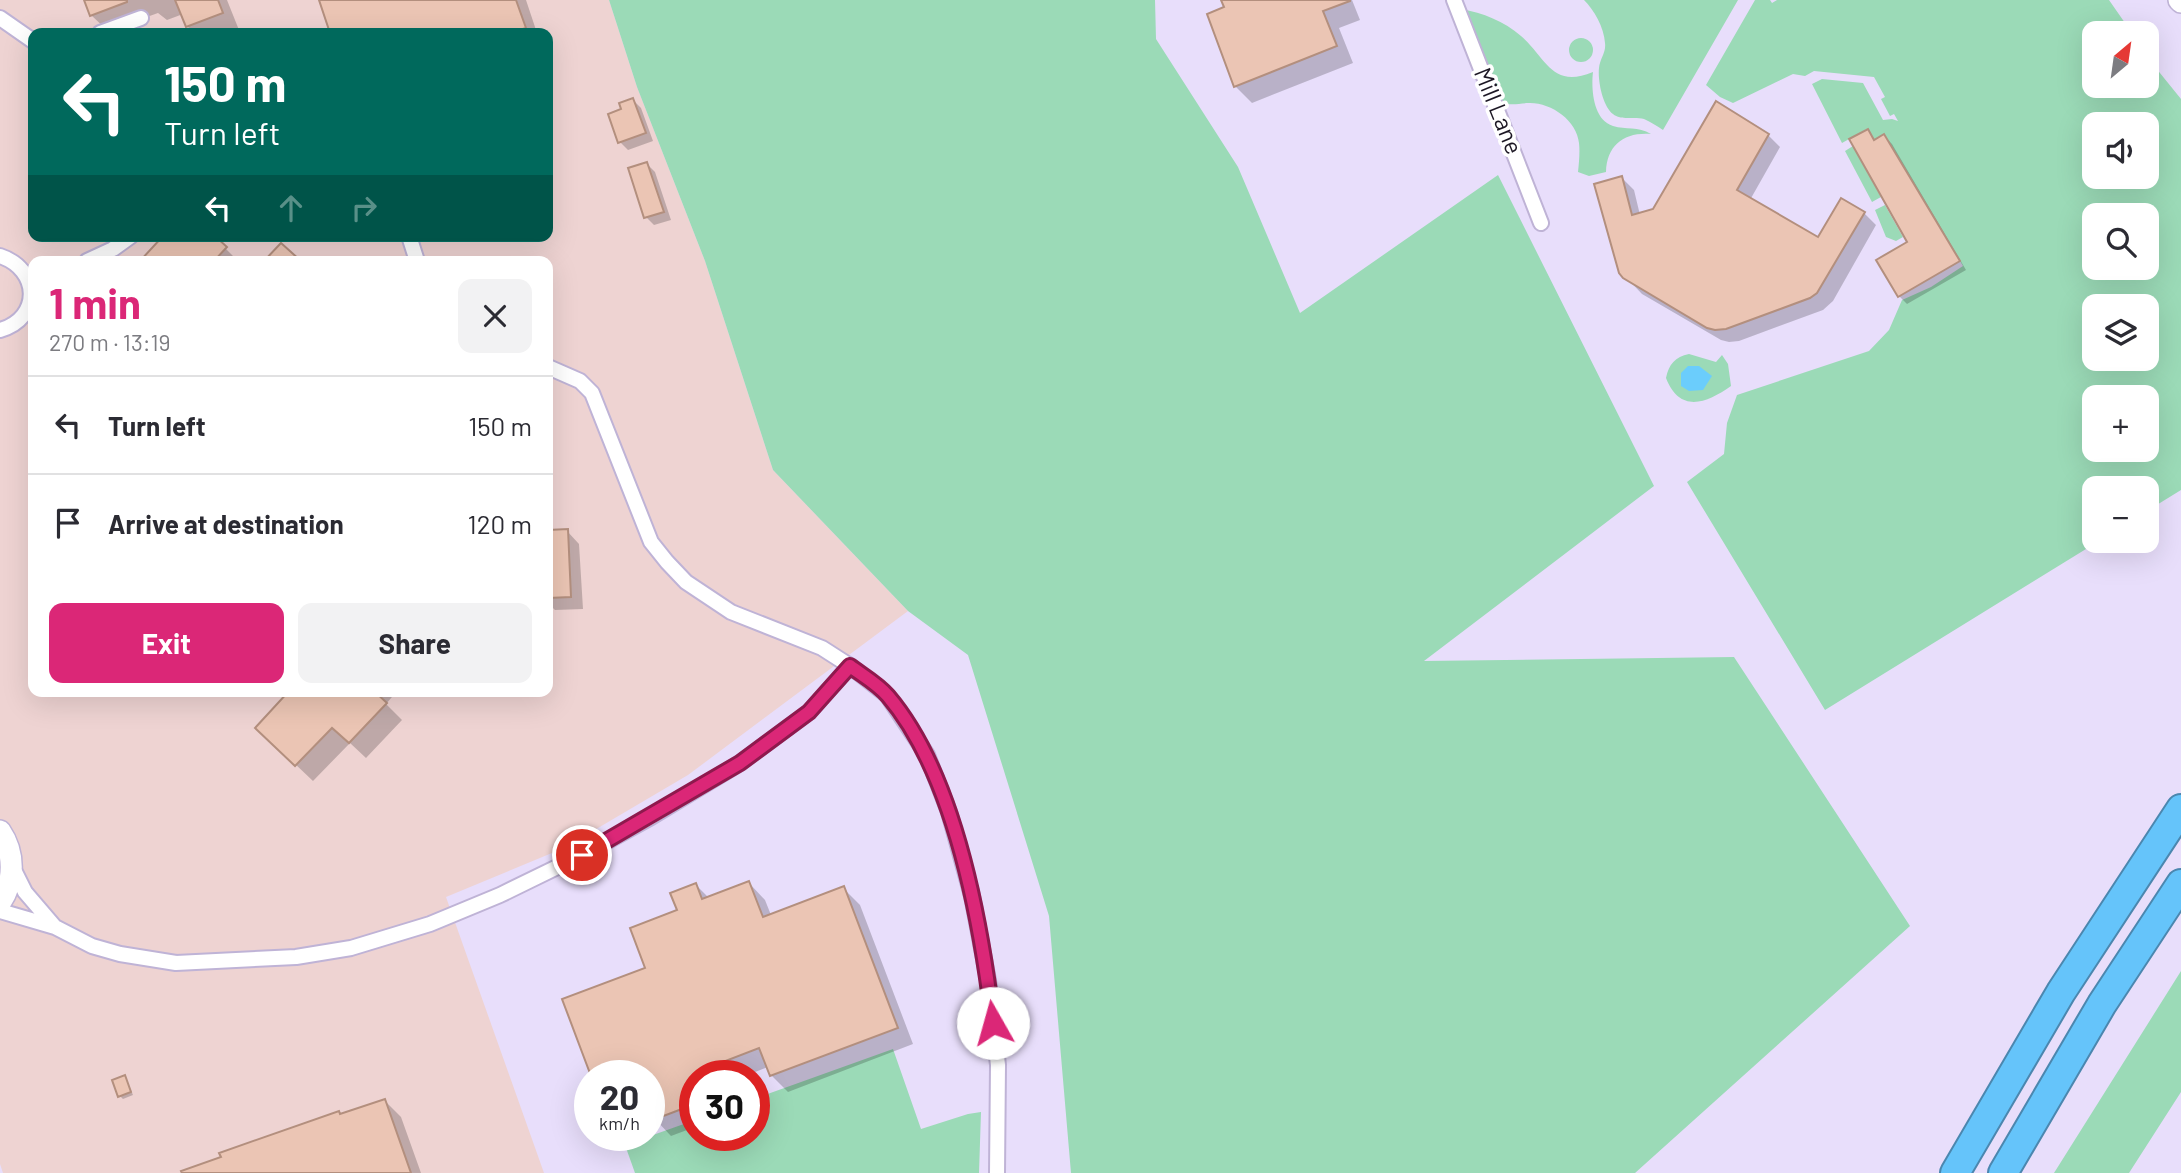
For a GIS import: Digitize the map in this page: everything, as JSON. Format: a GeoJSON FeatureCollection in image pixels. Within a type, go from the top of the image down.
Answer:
{"type":"FeatureCollection","features":[{"type":"Feature","properties":{"kind":"highway"},"geometry":{"type":"LineString","coordinates":[[1955,1173],[2061,992],[2181,808]]}},
{"type":"Feature","properties":{"kind":"highway"},"geometry":{"type":"LineString","coordinates":[[2003,1173],[2102,1004],[2181,884]]}},
{"type":"Feature","properties":{"kind":"street","name":"Mill Lane"},"geometry":{"type":"LineString","coordinates":[[1454,0],[1541,223]]}},
{"type":"Feature","properties":{"kind":"street"},"geometry":{"type":"LineString","coordinates":[[0,18],[28,38]]}},
{"type":"Feature","properties":{"kind":"street"},"geometry":{"type":"LineString","coordinates":[[114,28],[141,18]]}},
{"type":"Feature","properties":{"kind":"street"},"geometry":{"type":"LineString","coordinates":[[98,256],[123,242]]}},
{"type":"Feature","properties":{"kind":"street"},"geometry":{"type":"LineString","coordinates":[[0,256],[13,261],[28,276]]}},
{"type":"Feature","properties":{"kind":"street"},"geometry":{"type":"LineString","coordinates":[[0,330],[18,321],[28,306]]}},
{"type":"Feature","properties":{"kind":"street"},"geometry":{"type":"LineString","coordinates":[[553,369],[580,380],[592,393],[651,542],[686,582],[731,612],[822,648],[850,666],[887,695],[927,755],[949,812],[972,896],[988,980],[998,1065],[997,1173]]}},
{"type":"Feature","properties":{"kind":"street"},"geometry":{"type":"LineString","coordinates":[[0,911],[55,927],[92,946],[120,954],[176,962],[296,957],[351,948],[429,924],[522,885],[582,855],[740,763],[809,712],[850,666]]}},
{"type":"Feature","properties":{"kind":"street"},"geometry":{"type":"LineString","coordinates":[[0,831],[9,850],[12,866],[25,892],[55,927]]}},
{"type":"Feature","properties":{"kind":"street"},"geometry":{"type":"LineString","coordinates":[[0,903],[10,881],[12,866]]}},
{"type":"Feature","properties":{"kind":"shaded area"},"geometry":{"type":"Polygon","coordinates":[[[0,0],[609,0],[637,87],[705,261],[773,470],[908,611],[688,775],[564,848],[446,897],[544,1173],[3,1173],[0,1164],[0,0]]]}},
{"type":"Feature","properties":{"kind":"green space"},"geometry":{"type":"Polygon","coordinates":[[[609,0],[1155,0],[1156,39],[1238,167],[1300,313],[1498,175],[1654,486],[1424,661],[1734,657],[1910,926],[1635,1173],[1071,1173],[1049,916],[968,655],[908,611],[773,470],[705,261],[637,87],[609,0]]]}},
{"type":"Feature","properties":{"kind":"green space"},"geometry":{"type":"Polygon","coordinates":[[[1584,0],[1738,0],[1663,130],[1644,119],[1620,117],[1609,110],[1603,98],[1599,75],[1605,49],[1603,31],[1584,0]]]}},
{"type":"Feature","properties":{"kind":"green space"},"geometry":{"type":"Polygon","coordinates":[[[1755,0],[1770,0],[1772,3],[1777,0],[2109,0],[2124,21],[2082,21],[2082,98],[2160,98],[2160,73],[2181,99],[2181,490],[2159,504],[2159,476],[2082,476],[2082,551],[1825,710],[1687,482],[1724,454],[1727,423],[1737,395],[1869,351],[1889,330],[1902,300],[1931,287],[1963,266],[1943,233],[1930,240],[1933,220],[1884,135],[1874,140],[1867,129],[1842,143],[1812,84],[1822,79],[1863,83],[1883,120],[1898,121],[1894,114],[1890,116],[1881,99],[1885,97],[1874,77],[1814,71],[1805,76],[1793,74],[1733,103],[1720,97],[1706,85],[1755,0]]]}},
{"type":"Feature","properties":{"kind":"green space"},"geometry":{"type":"Polygon","coordinates":[[[1461,9],[1485,15],[1508,26],[1559,74],[1568,77],[1593,72],[1592,87],[1597,111],[1606,123],[1651,134],[1633,135],[1619,142],[1610,154],[1606,172],[1589,176],[1578,172],[1579,143],[1574,127],[1562,115],[1547,106],[1502,103],[1461,9]]]}},
{"type":"Feature","properties":{"kind":"green space"},"geometry":{"type":"Polygon","coordinates":[[[1581,38],[1589,42],[1593,50],[1589,58],[1581,62],[1573,58],[1569,50],[1573,42],[1581,38]]]}},
{"type":"Feature","properties":{"kind":"green space"},"geometry":{"type":"Polygon","coordinates":[[[1853,146],[1881,197],[1872,202],[1845,151],[1853,146]]]}},
{"type":"Feature","properties":{"kind":"green space"},"geometry":{"type":"Polygon","coordinates":[[[1885,205],[1903,237],[1896,241],[1886,237],[1875,210],[1885,205]]]}},
{"type":"Feature","properties":{"kind":"green space"},"geometry":{"type":"Polygon","coordinates":[[[1689,354],[1716,362],[1722,355],[1728,364],[1731,386],[1713,397],[1695,402],[1679,397],[1666,378],[1673,362],[1689,354]]]}},
{"type":"Feature","properties":{"kind":"green space"},"geometry":{"type":"Polygon","coordinates":[[[2181,971],[2181,1092],[2129,1173],[2054,1173],[2181,971]]]}},
{"type":"Feature","properties":{"kind":"green space"},"geometry":{"type":"Polygon","coordinates":[[[893,1049],[921,1129],[981,1112],[979,1173],[635,1173],[627,1151],[665,1151],[665,1131],[679,1126],[679,1151],[770,1151],[770,1093],[893,1049]]]}},
{"type":"Feature","properties":{"kind":"water"},"geometry":{"type":"Polygon","coordinates":[[[1688,366],[1699,366],[1712,376],[1703,390],[1689,391],[1681,386],[1681,373],[1688,366]]]}},
{"type":"Feature","properties":{"kind":"building"},"geometry":{"type":"Polygon","coordinates":[[[84,0],[127,0],[127,2],[90,16],[84,0]]]}},
{"type":"Feature","properties":{"kind":"building"},"geometry":{"type":"Polygon","coordinates":[[[175,0],[218,0],[223,13],[186,27],[175,0]]]}},
{"type":"Feature","properties":{"kind":"building"},"geometry":{"type":"Polygon","coordinates":[[[319,0],[516,0],[526,28],[328,28],[319,0]]]}},
{"type":"Feature","properties":{"kind":"building"},"geometry":{"type":"Polygon","coordinates":[[[1221,0],[1350,1],[1323,11],[1337,46],[1234,87],[1207,14],[1224,7],[1221,0]]]}},
{"type":"Feature","properties":{"kind":"building"},"geometry":{"type":"Polygon","coordinates":[[[633,98],[646,133],[618,143],[608,114],[621,109],[619,103],[633,98]]]}},
{"type":"Feature","properties":{"kind":"building"},"geometry":{"type":"Polygon","coordinates":[[[1716,101],[1769,134],[1737,190],[1818,237],[1841,198],[1865,212],[1817,293],[1726,329],[1715,330],[1707,328],[1623,278],[1619,273],[1594,184],[1622,176],[1632,215],[1653,209],[1716,101]]]}},
{"type":"Feature","properties":{"kind":"building"},"geometry":{"type":"Polygon","coordinates":[[[1868,129],[1874,140],[1884,134],[1960,261],[1898,297],[1876,260],[1907,242],[1849,139],[1868,129]]]}},
{"type":"Feature","properties":{"kind":"building"},"geometry":{"type":"Polygon","coordinates":[[[647,162],[664,212],[644,218],[628,168],[647,162]]]}},
{"type":"Feature","properties":{"kind":"building"},"geometry":{"type":"Polygon","coordinates":[[[157,242],[222,242],[227,247],[219,256],[145,256],[157,242]]]}},
{"type":"Feature","properties":{"kind":"building"},"geometry":{"type":"Polygon","coordinates":[[[281,243],[295,256],[269,256],[281,243]]]}},
{"type":"Feature","properties":{"kind":"building"},"geometry":{"type":"Polygon","coordinates":[[[568,529],[571,597],[553,598],[553,530],[568,529]]]}},
{"type":"Feature","properties":{"kind":"building"},"geometry":{"type":"Polygon","coordinates":[[[283,697],[380,697],[387,703],[349,743],[332,728],[295,766],[255,728],[283,697]]]}},
{"type":"Feature","properties":{"kind":"building"},"geometry":{"type":"Polygon","coordinates":[[[749,881],[763,917],[844,886],[898,1028],[770,1076],[770,1060],[764,1060],[759,1048],[728,1060],[679,1060],[679,1110],[665,1115],[665,1060],[585,1060],[562,999],[645,968],[630,928],[677,910],[670,893],[696,883],[702,899],[749,881]]]}},
{"type":"Feature","properties":{"kind":"building"},"geometry":{"type":"Polygon","coordinates":[[[125,1075],[131,1092],[118,1097],[112,1080],[125,1075]]]}},
{"type":"Feature","properties":{"kind":"building"},"geometry":{"type":"Polygon","coordinates":[[[385,1099],[411,1173],[181,1171],[221,1157],[219,1153],[339,1111],[340,1114],[385,1099]]]}},
{"type":"Feature","properties":{"kind":"route"},"geometry":{"type":"LineString","coordinates":[[582,855],[740,763],[809,712],[850,666],[887,695],[927,755],[949,812],[972,896],[993,1023]]}}]}
